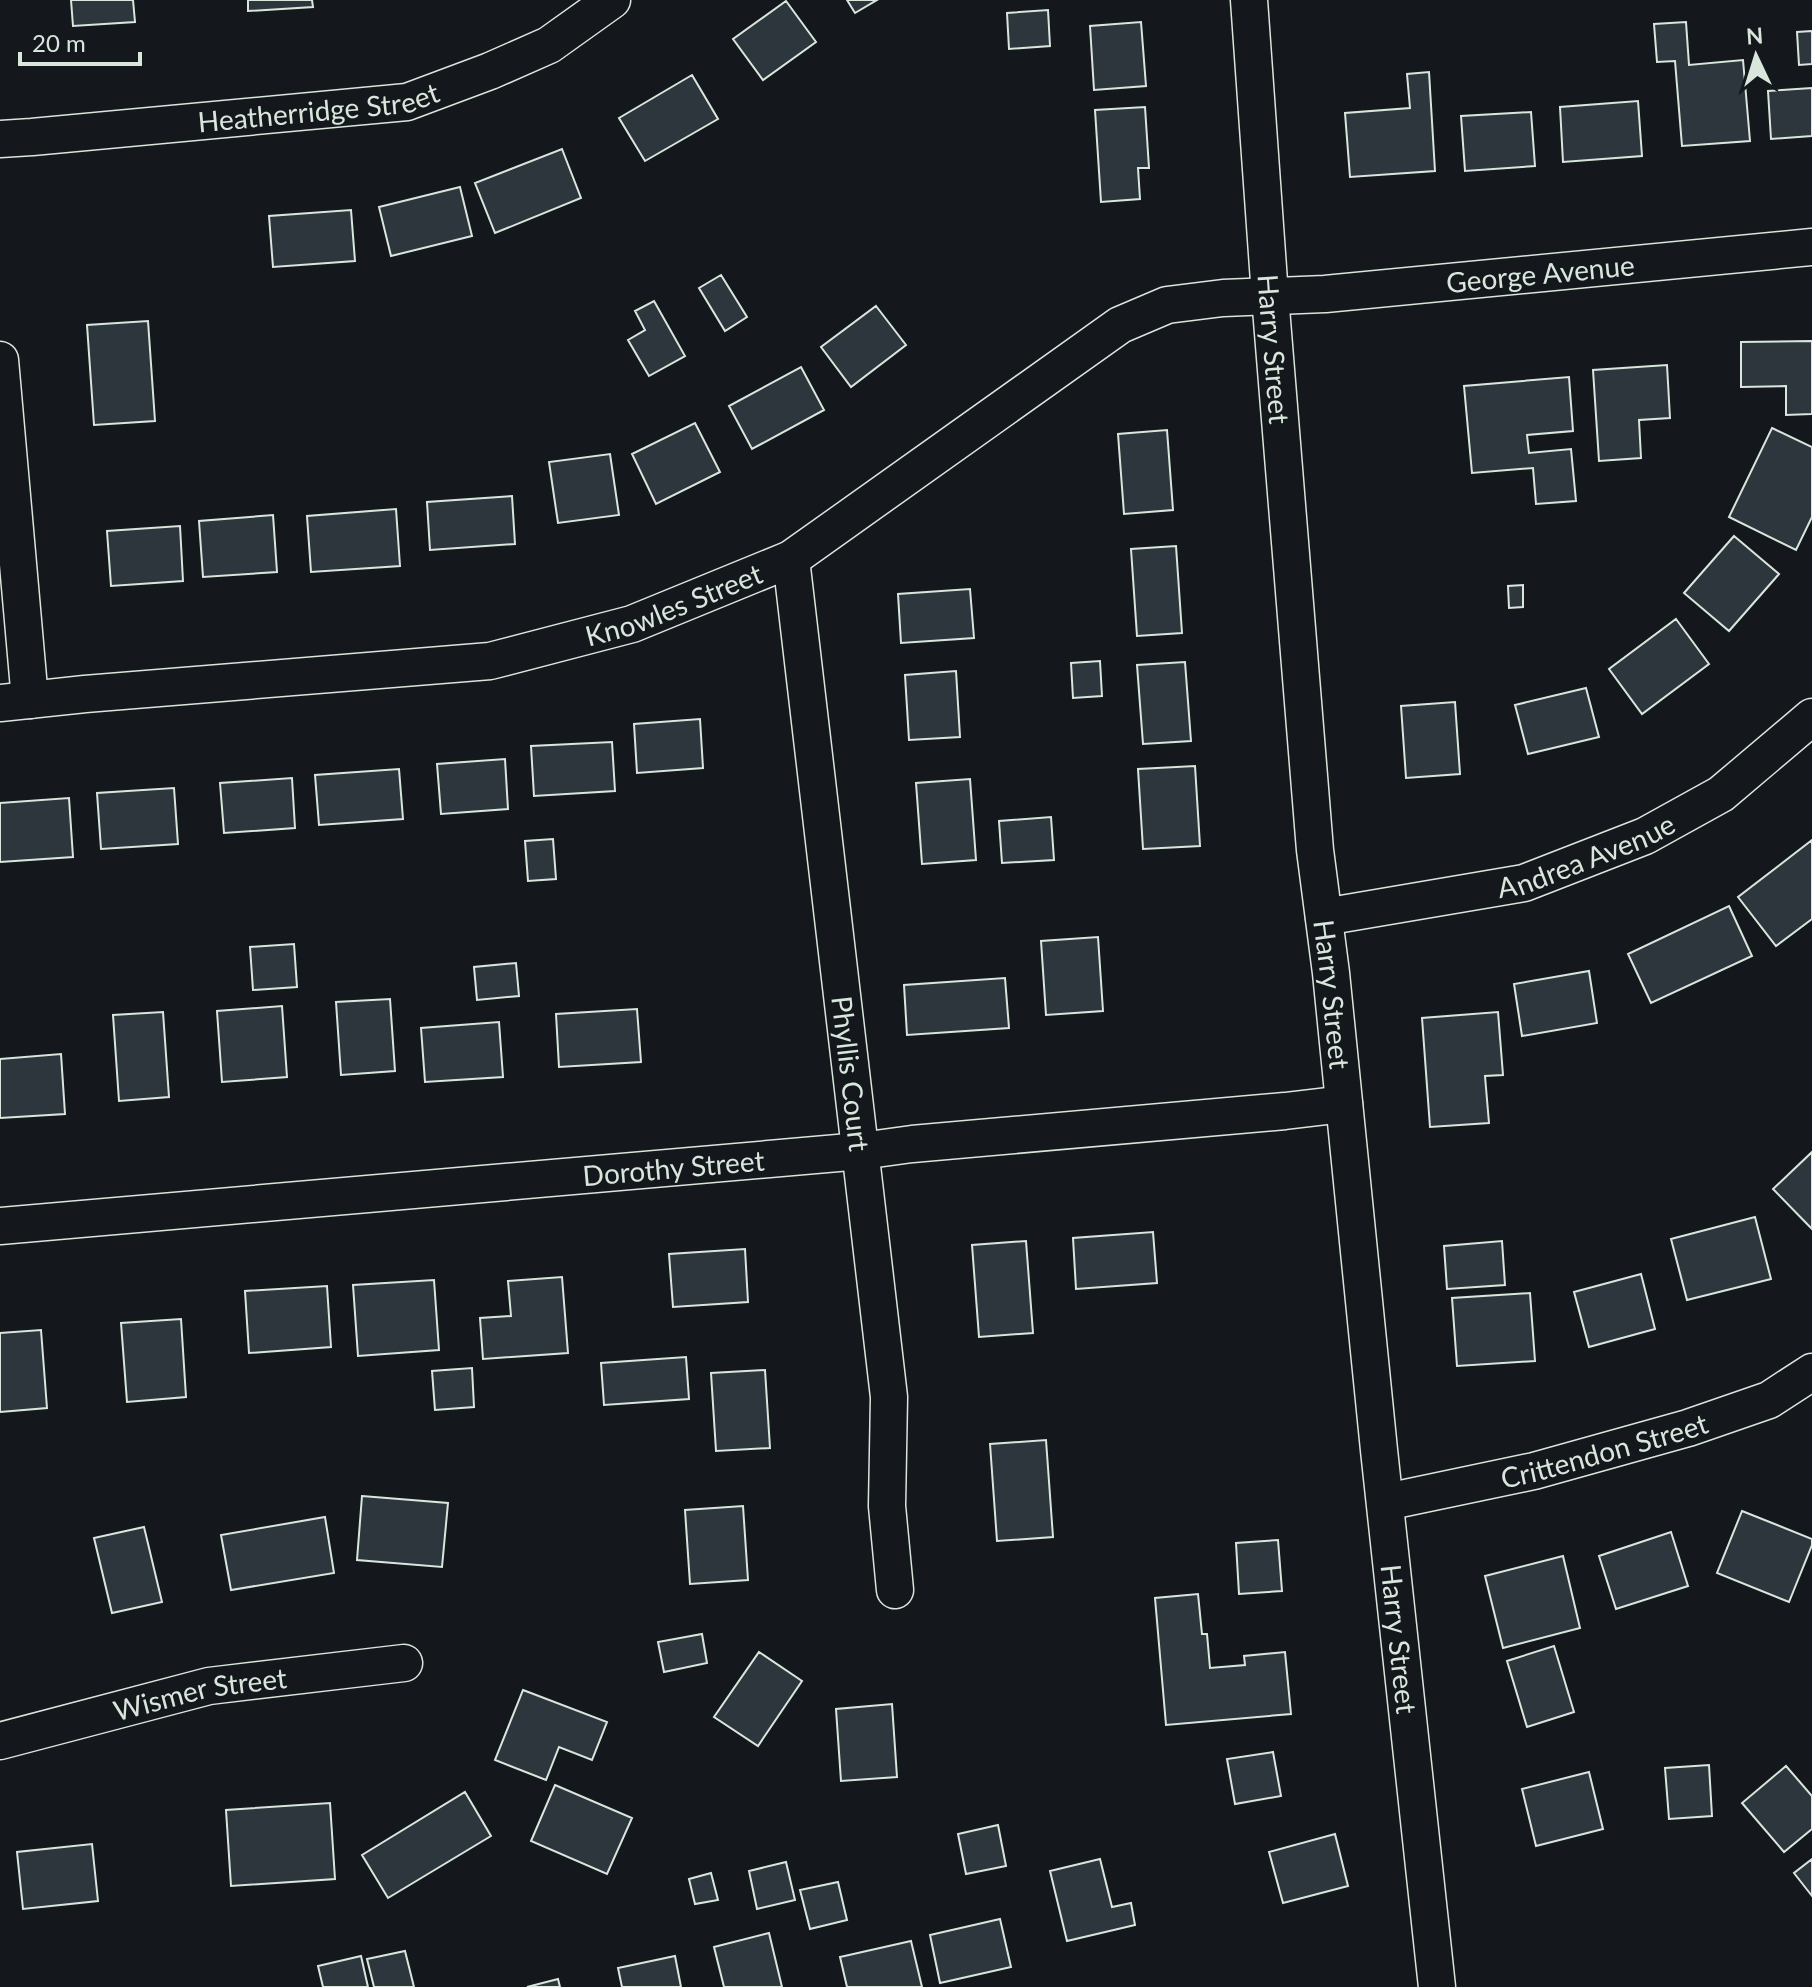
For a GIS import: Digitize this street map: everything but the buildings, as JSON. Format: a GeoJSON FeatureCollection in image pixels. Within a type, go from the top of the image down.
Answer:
{"type":"FeatureCollection","features":[{"type":"Feature","properties":{"kind":"street","name":"Heatherridge Street"},"geometry":{"type":"LineString","coordinates":[[0,139],[407,102],[549,45],[612,0]]}},
{"type":"Feature","properties":{"kind":"street","name":"Harry Street"},"geometry":{"type":"LineString","coordinates":[[1249,0],[1314,835],[1437,1987]]}},
{"type":"Feature","properties":{"kind":"street","name":"George Avenue"},"geometry":{"type":"LineString","coordinates":[[1270,296],[1325,294],[1812,247]]}},
{"type":"Feature","properties":{"kind":"street","name":"Knowles Street"},"geometry":{"type":"LineString","coordinates":[[15,702],[490,661],[632,624],[791,559],[1120,325],[1167,305],[1270,296]]}},
{"type":"Feature","properties":{"kind":"street"},"geometry":{"type":"LineString","coordinates":[[0,360],[15,702]]}},
{"type":"Feature","properties":{"kind":"street","name":"Phyllis Court"},"geometry":{"type":"LineString","coordinates":[[791,559],[889,1397],[887,1506],[895,1590]]}},
{"type":"Feature","properties":{"kind":"street","name":"Andrea Avenue"},"geometry":{"type":"LineString","coordinates":[[1324,917],[1524,883],[1645,836],[1721,794],[1812,717]]}},
{"type":"Feature","properties":{"kind":"street","name":"Dorothy Street"},"geometry":{"type":"LineString","coordinates":[[0,1226],[861,1151],[1344,1104]]}},
{"type":"Feature","properties":{"kind":"street","name":"Crittendon Street"},"geometry":{"type":"LineString","coordinates":[[1386,1502],[1534,1471],[1688,1428],[1769,1400],[1812,1372]]}},
{"type":"Feature","properties":{"kind":"street","name":"Wismer Street"},"geometry":{"type":"LineString","coordinates":[[0,1741],[209,1686],[404,1663]]}}]}
